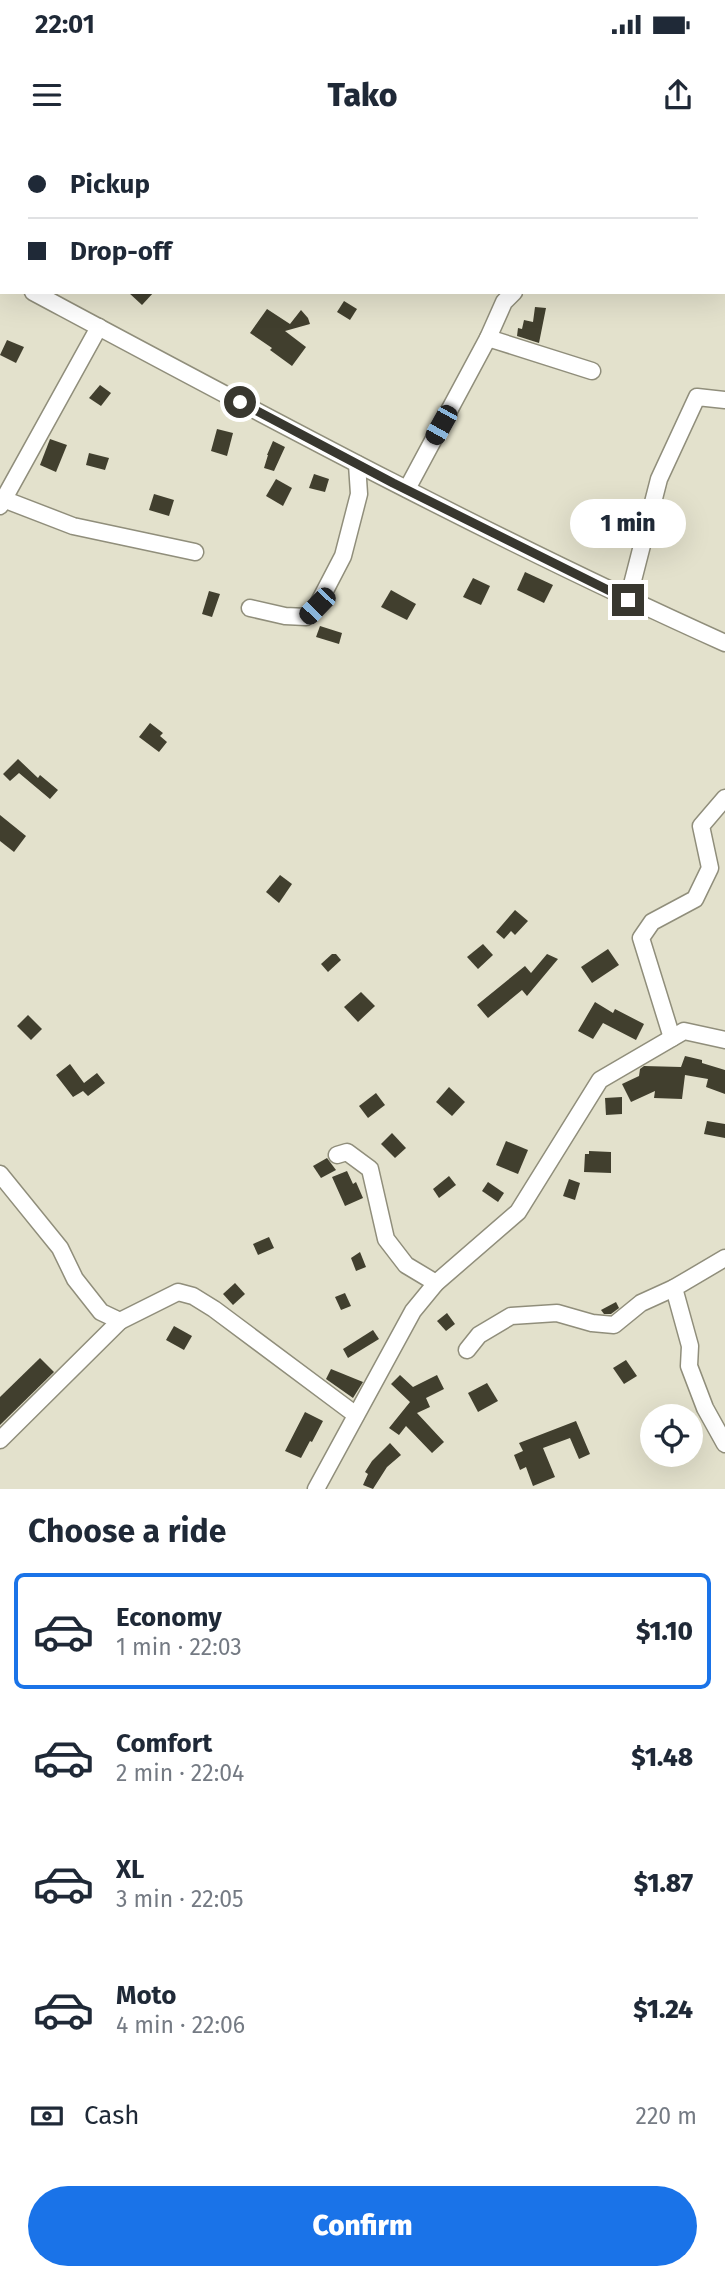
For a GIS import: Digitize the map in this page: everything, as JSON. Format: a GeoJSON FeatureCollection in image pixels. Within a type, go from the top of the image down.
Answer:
{"type":"FeatureCollection","features":[{"type":"Feature","properties":{"kind":"street"},"geometry":{"type":"LineString","coordinates":[[407,489],[488,338],[503,302],[512,294]]}},
{"type":"Feature","properties":{"kind":"street"},"geometry":{"type":"LineString","coordinates":[[55,297],[99,327],[357,464],[628,600],[725,643]]}},
{"type":"Feature","properties":{"kind":"street"},"geometry":{"type":"LineString","coordinates":[[99,327],[2,503],[73,526],[195,552]]}},
{"type":"Feature","properties":{"kind":"street"},"geometry":{"type":"LineString","coordinates":[[488,338],[592,371]]}},
{"type":"Feature","properties":{"kind":"street"},"geometry":{"type":"LineString","coordinates":[[628,600],[659,479],[697,397],[725,400]]}},
{"type":"Feature","properties":{"kind":"street"},"geometry":{"type":"LineString","coordinates":[[250,608],[285,616],[306,617],[317,606],[343,556],[359,494],[357,464]]}},
{"type":"Feature","properties":{"kind":"street"},"geometry":{"type":"LineString","coordinates":[[673,1038],[641,938],[652,922],[695,899],[710,868],[701,826],[725,798]]}},
{"type":"Feature","properties":{"kind":"street"},"geometry":{"type":"LineString","coordinates":[[323,1487],[356,1415],[413,1311],[436,1283],[518,1212],[600,1080],[684,1031],[725,1040]]}},
{"type":"Feature","properties":{"kind":"street"},"geometry":{"type":"LineString","coordinates":[[337,1155],[347,1152],[370,1169],[386,1239],[406,1265],[436,1283]]}},
{"type":"Feature","properties":{"kind":"street"},"geometry":{"type":"LineString","coordinates":[[0,1174],[60,1248],[75,1279],[101,1312],[120,1321]]}},
{"type":"Feature","properties":{"kind":"street"},"geometry":{"type":"LineString","coordinates":[[467,1350],[479,1335],[511,1316],[556,1313],[592,1323],[614,1325],[641,1303],[674,1288],[725,1258]]}},
{"type":"Feature","properties":{"kind":"street"},"geometry":{"type":"LineString","coordinates":[[674,1288],[690,1346],[688,1366],[705,1408],[725,1444]]}},
{"type":"Feature","properties":{"kind":"street"},"geometry":{"type":"LineString","coordinates":[[0,1440],[120,1321],[178,1292],[193,1296],[214,1308],[356,1415]]}},
{"type":"Feature","properties":{"kind":"building"},"geometry":{"type":"Polygon","coordinates":[[[130,294],[152,294],[142,305],[130,294]]]}},
{"type":"Feature","properties":{"kind":"building"},"geometry":{"type":"Polygon","coordinates":[[[344,301],[357,309],[350,320],[337,312],[344,301]]]}},
{"type":"Feature","properties":{"kind":"building"},"geometry":{"type":"Polygon","coordinates":[[[535,307],[546,308],[539,343],[517,336],[518,328],[522,329],[524,320],[533,322],[535,307]]]}},
{"type":"Feature","properties":{"kind":"building"},"geometry":{"type":"Polygon","coordinates":[[[267,309],[290,324],[301,310],[308,318],[310,324],[285,331],[306,347],[292,366],[250,333],[267,309]]]}},
{"type":"Feature","properties":{"kind":"building"},"geometry":{"type":"Polygon","coordinates":[[[7,340],[24,347],[16,363],[0,355],[7,340]]]}},
{"type":"Feature","properties":{"kind":"building"},"geometry":{"type":"Polygon","coordinates":[[[100,385],[111,393],[101,406],[89,398],[100,385]]]}},
{"type":"Feature","properties":{"kind":"building"},"geometry":{"type":"Polygon","coordinates":[[[217,429],[233,433],[227,456],[211,451],[217,429]]]}},
{"type":"Feature","properties":{"kind":"building"},"geometry":{"type":"Polygon","coordinates":[[[50,439],[67,445],[56,472],[40,465],[50,439]]]}},
{"type":"Feature","properties":{"kind":"building"},"geometry":{"type":"Polygon","coordinates":[[[273,441],[285,447],[274,471],[264,468],[273,441]]]}},
{"type":"Feature","properties":{"kind":"building"},"geometry":{"type":"Polygon","coordinates":[[[89,453],[109,458],[105,470],[86,465],[89,453]]]}},
{"type":"Feature","properties":{"kind":"building"},"geometry":{"type":"Polygon","coordinates":[[[314,474],[329,479],[325,492],[309,488],[314,474]]]}},
{"type":"Feature","properties":{"kind":"building"},"geometry":{"type":"Polygon","coordinates":[[[276,479],[292,488],[283,506],[266,496],[276,479]]]}},
{"type":"Feature","properties":{"kind":"building"},"geometry":{"type":"Polygon","coordinates":[[[154,494],[174,500],[169,516],[149,510],[154,494]]]}},
{"type":"Feature","properties":{"kind":"building"},"geometry":{"type":"Polygon","coordinates":[[[525,572],[553,585],[544,603],[517,590],[525,572]]]}},
{"type":"Feature","properties":{"kind":"building"},"geometry":{"type":"Polygon","coordinates":[[[473,578],[490,586],[481,605],[463,597],[473,578]]]}},
{"type":"Feature","properties":{"kind":"building"},"geometry":{"type":"Polygon","coordinates":[[[391,590],[416,604],[407,620],[381,607],[391,590]]]}},
{"type":"Feature","properties":{"kind":"building"},"geometry":{"type":"Polygon","coordinates":[[[209,591],[220,594],[212,617],[202,614],[209,591]]]}},
{"type":"Feature","properties":{"kind":"building"},"geometry":{"type":"Polygon","coordinates":[[[320,626],[342,633],[339,644],[316,637],[320,626]]]}},
{"type":"Feature","properties":{"kind":"building"},"geometry":{"type":"Polygon","coordinates":[[[150,723],[163,733],[160,736],[167,742],[159,752],[139,737],[150,723]]]}},
{"type":"Feature","properties":{"kind":"building"},"geometry":{"type":"Polygon","coordinates":[[[18,759],[38,778],[40,775],[58,790],[50,799],[19,773],[10,781],[3,774],[18,759]]]}},
{"type":"Feature","properties":{"kind":"building"},"geometry":{"type":"Polygon","coordinates":[[[0,815],[26,836],[14,852],[0,841],[0,815]]]}},
{"type":"Feature","properties":{"kind":"building"},"geometry":{"type":"Polygon","coordinates":[[[280,875],[292,884],[279,903],[266,892],[280,875]]]}},
{"type":"Feature","properties":{"kind":"building"},"geometry":{"type":"Polygon","coordinates":[[[515,910],[528,921],[515,935],[511,931],[504,939],[496,932],[515,910]]]}},
{"type":"Feature","properties":{"kind":"building"},"geometry":{"type":"Polygon","coordinates":[[[483,944],[493,955],[478,969],[467,957],[483,944]]]}},
{"type":"Feature","properties":{"kind":"building"},"geometry":{"type":"Polygon","coordinates":[[[608,949],[619,965],[592,983],[581,967],[608,949]]]}},
{"type":"Feature","properties":{"kind":"building"},"geometry":{"type":"Polygon","coordinates":[[[332,954],[336,954],[341,960],[328,972],[321,964],[332,954]]]}},
{"type":"Feature","properties":{"kind":"building"},"geometry":{"type":"Polygon","coordinates":[[[547,954],[558,959],[527,996],[522,990],[488,1018],[477,1005],[525,966],[531,973],[547,954]]]}},
{"type":"Feature","properties":{"kind":"building"},"geometry":{"type":"Polygon","coordinates":[[[361,992],[375,1006],[358,1022],[344,1007],[361,992]]]}},
{"type":"Feature","properties":{"kind":"building"},"geometry":{"type":"Polygon","coordinates":[[[595,1002],[613,1013],[615,1009],[644,1024],[636,1040],[603,1023],[593,1039],[578,1031],[595,1002]]]}},
{"type":"Feature","properties":{"kind":"building"},"geometry":{"type":"Polygon","coordinates":[[[28,1015],[42,1029],[31,1040],[17,1026],[28,1015]]]}},
{"type":"Feature","properties":{"kind":"building"},"geometry":{"type":"Polygon","coordinates":[[[685,1056],[725,1070],[725,1094],[706,1087],[708,1079],[685,1075],[682,1099],[654,1098],[655,1091],[631,1102],[622,1084],[639,1076],[640,1069],[644,1066],[681,1067],[685,1056]]]}},
{"type":"Feature","properties":{"kind":"building"},"geometry":{"type":"Polygon","coordinates":[[[70,1064],[84,1083],[97,1073],[105,1083],[88,1096],[83,1091],[73,1097],[56,1075],[70,1064]]]}},
{"type":"Feature","properties":{"kind":"building"},"geometry":{"type":"Polygon","coordinates":[[[449,1087],[465,1102],[452,1116],[436,1102],[449,1087]]]}},
{"type":"Feature","properties":{"kind":"building"},"geometry":{"type":"Polygon","coordinates":[[[376,1093],[385,1105],[368,1118],[359,1106],[376,1093]]]}},
{"type":"Feature","properties":{"kind":"building"},"geometry":{"type":"Polygon","coordinates":[[[622,1097],[622,1114],[606,1115],[605,1098],[622,1097]]]}},
{"type":"Feature","properties":{"kind":"building"},"geometry":{"type":"Polygon","coordinates":[[[707,1121],[725,1124],[725,1138],[704,1134],[707,1121]]]}},
{"type":"Feature","properties":{"kind":"building"},"geometry":{"type":"Polygon","coordinates":[[[392,1133],[406,1148],[395,1158],[381,1144],[392,1133]]]}},
{"type":"Feature","properties":{"kind":"building"},"geometry":{"type":"Polygon","coordinates":[[[506,1141],[528,1150],[518,1174],[496,1165],[506,1141]]]}},
{"type":"Feature","properties":{"kind":"building"},"geometry":{"type":"Polygon","coordinates":[[[589,1151],[611,1152],[611,1173],[584,1172],[585,1154],[589,1154],[589,1151]]]}},
{"type":"Feature","properties":{"kind":"building"},"geometry":{"type":"Polygon","coordinates":[[[327,1158],[336,1170],[321,1178],[313,1166],[327,1158]]]}},
{"type":"Feature","properties":{"kind":"building"},"geometry":{"type":"Polygon","coordinates":[[[347,1171],[353,1184],[356,1182],[363,1198],[345,1206],[332,1177],[347,1171]]]}},
{"type":"Feature","properties":{"kind":"building"},"geometry":{"type":"Polygon","coordinates":[[[449,1176],[456,1185],[439,1198],[433,1189],[449,1176]]]}},
{"type":"Feature","properties":{"kind":"building"},"geometry":{"type":"Polygon","coordinates":[[[569,1179],[580,1183],[575,1200],[563,1196],[569,1179]]]}},
{"type":"Feature","properties":{"kind":"building"},"geometry":{"type":"Polygon","coordinates":[[[488,1182],[504,1193],[498,1202],[482,1191],[488,1182]]]}},
{"type":"Feature","properties":{"kind":"building"},"geometry":{"type":"Polygon","coordinates":[[[269,1237],[274,1248],[258,1255],[253,1244],[269,1237]]]}},
{"type":"Feature","properties":{"kind":"building"},"geometry":{"type":"Polygon","coordinates":[[[360,1252],[366,1267],[356,1271],[351,1258],[360,1252]]]}},
{"type":"Feature","properties":{"kind":"building"},"geometry":{"type":"Polygon","coordinates":[[[235,1283],[245,1294],[233,1305],[223,1294],[235,1283]]]}},
{"type":"Feature","properties":{"kind":"building"},"geometry":{"type":"Polygon","coordinates":[[[345,1293],[351,1306],[341,1310],[335,1297],[345,1293]]]}},
{"type":"Feature","properties":{"kind":"building"},"geometry":{"type":"Polygon","coordinates":[[[616,1302],[619,1308],[611,1314],[604,1314],[601,1310],[616,1302]]]}},
{"type":"Feature","properties":{"kind":"building"},"geometry":{"type":"Polygon","coordinates":[[[447,1313],[455,1324],[446,1331],[437,1321],[447,1313]]]}},
{"type":"Feature","properties":{"kind":"building"},"geometry":{"type":"Polygon","coordinates":[[[174,1326],[192,1336],[184,1350],[166,1340],[174,1326]]]}},
{"type":"Feature","properties":{"kind":"building"},"geometry":{"type":"Polygon","coordinates":[[[373,1330],[379,1339],[348,1358],[343,1349],[373,1330]]]}},
{"type":"Feature","properties":{"kind":"building"},"geometry":{"type":"Polygon","coordinates":[[[40,1358],[54,1372],[0,1425],[0,1397],[40,1358]]]}},
{"type":"Feature","properties":{"kind":"building"},"geometry":{"type":"Polygon","coordinates":[[[626,1360],[637,1376],[624,1384],[613,1368],[626,1360]]]}},
{"type":"Feature","properties":{"kind":"building"},"geometry":{"type":"Polygon","coordinates":[[[331,1369],[363,1382],[353,1398],[326,1379],[331,1369]]]}},
{"type":"Feature","properties":{"kind":"building"},"geometry":{"type":"Polygon","coordinates":[[[400,1375],[413,1387],[437,1375],[444,1389],[426,1398],[430,1407],[417,1413],[444,1442],[432,1453],[406,1426],[399,1435],[389,1428],[410,1402],[391,1384],[400,1375]]]}},
{"type":"Feature","properties":{"kind":"building"},"geometry":{"type":"Polygon","coordinates":[[[487,1383],[498,1401],[478,1412],[468,1393],[487,1383]]]}},
{"type":"Feature","properties":{"kind":"building"},"geometry":{"type":"Polygon","coordinates":[[[305,1412],[323,1421],[301,1458],[285,1451],[305,1412]]]}},
{"type":"Feature","properties":{"kind":"building"},"geometry":{"type":"Polygon","coordinates":[[[576,1421],[590,1454],[579,1459],[570,1438],[543,1448],[555,1477],[533,1486],[526,1467],[520,1470],[514,1455],[523,1451],[519,1443],[576,1421]]]}},
{"type":"Feature","properties":{"kind":"building"},"geometry":{"type":"Polygon","coordinates":[[[390,1443],[401,1455],[387,1467],[373,1489],[363,1485],[368,1474],[365,1472],[372,1461],[390,1443]]]}},
{"type":"Feature","properties":{"kind":"route"},"geometry":{"type":"LineString","coordinates":[[240,402],[393,483],[628,600]]}}]}
